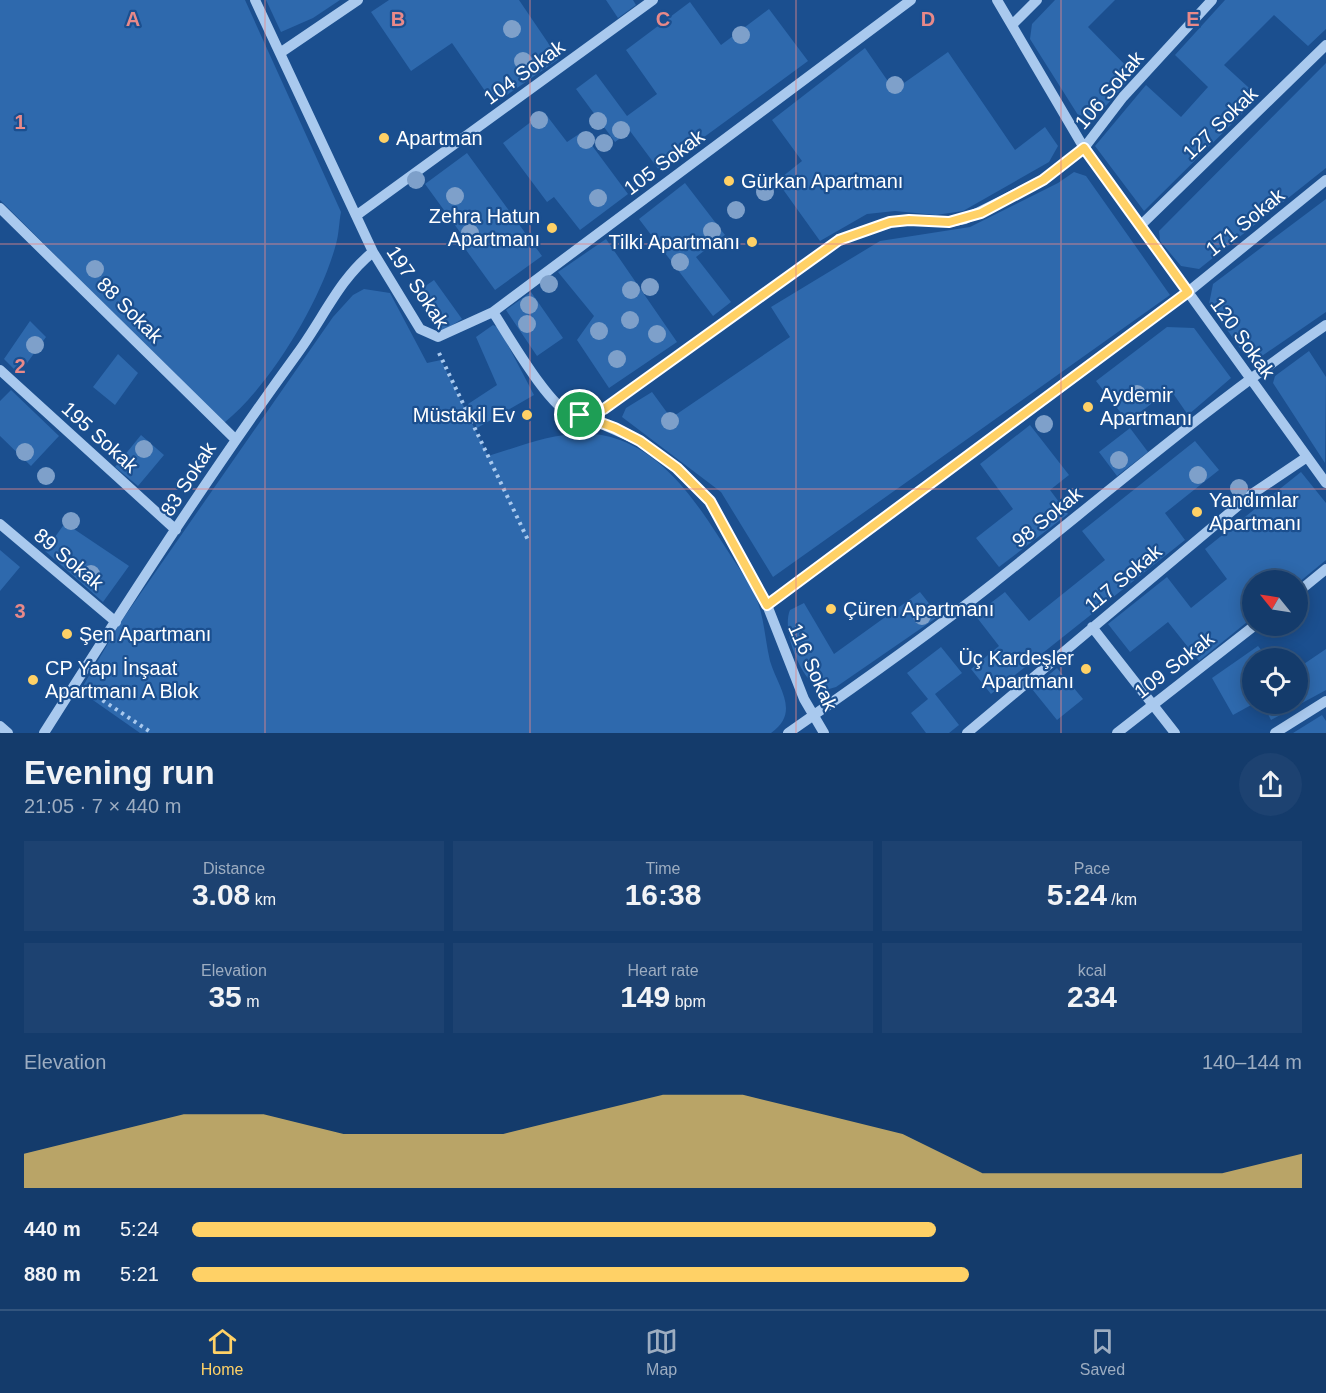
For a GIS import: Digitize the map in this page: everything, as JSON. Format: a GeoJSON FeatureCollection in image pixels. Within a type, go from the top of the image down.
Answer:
{"type":"FeatureCollection","features":[{"type":"Feature","properties":{"kind":"street","name":"197 Sokak"},"geometry":{"type":"LineString","coordinates":[[255,0],[373,252],[420,329],[431,336]]}},
{"type":"Feature","properties":{"kind":"street"},"geometry":{"type":"LineString","coordinates":[[280,53],[358,0]]}},
{"type":"Feature","properties":{"kind":"street","name":"104 Sokak"},"geometry":{"type":"LineString","coordinates":[[357,215],[653,0]]}},
{"type":"Feature","properties":{"kind":"street","name":"105 Sokak"},"geometry":{"type":"LineString","coordinates":[[431,336],[446,336],[493,312],[911,0]]}},
{"type":"Feature","properties":{"kind":"street","name":"120 Sokak"},"geometry":{"type":"LineString","coordinates":[[997,0],[1084,148],[1249,378],[1307,457],[1324,476]]}},
{"type":"Feature","properties":{"kind":"street"},"geometry":{"type":"LineString","coordinates":[[1012,25],[1037,0]]}},
{"type":"Feature","properties":{"kind":"street","name":"106 Sokak"},"geometry":{"type":"LineString","coordinates":[[580,415],[604,409],[839,240],[890,222],[909,220],[949,222],[981,213],[1043,180],[1084,148],[1123,97],[1212,0]]}},
{"type":"Feature","properties":{"kind":"street","name":"127 Sokak"},"geometry":{"type":"LineString","coordinates":[[1140,226],[1326,45]]}},
{"type":"Feature","properties":{"kind":"street","name":"171 Sokak"},"geometry":{"type":"LineString","coordinates":[[767,605],[1188,292],[1326,180]]}},
{"type":"Feature","properties":{"kind":"street","name":"88 Sokak"},"geometry":{"type":"LineString","coordinates":[[0,208],[235,439]]}},
{"type":"Feature","properties":{"kind":"street","name":"83 Sokak"},"geometry":{"type":"LineString","coordinates":[[44,733],[235,439],[303,346],[350,272],[373,252]]}},
{"type":"Feature","properties":{"kind":"street"},"geometry":{"type":"LineString","coordinates":[[493,312],[550,397],[563,410],[580,415]]}},
{"type":"Feature","properties":{"kind":"street","name":"98 Sokak"},"geometry":{"type":"LineString","coordinates":[[788,733],[875,674],[989,587],[1249,378],[1326,325]]}},
{"type":"Feature","properties":{"kind":"street","name":"195 Sokak"},"geometry":{"type":"LineString","coordinates":[[0,370],[177,530]]}},
{"type":"Feature","properties":{"kind":"street","name":"116 Sokak"},"geometry":{"type":"LineString","coordinates":[[580,415],[615,428],[640,441],[677,468],[710,501],[767,605],[797,684],[824,733]]}},
{"type":"Feature","properties":{"kind":"street","name":"117 Sokak"},"geometry":{"type":"LineString","coordinates":[[967,733],[1252,494],[1307,457]]}},
{"type":"Feature","properties":{"kind":"street","name":"89 Sokak"},"geometry":{"type":"LineString","coordinates":[[0,524],[116,622]]}},
{"type":"Feature","properties":{"kind":"street"},"geometry":{"type":"LineString","coordinates":[[1308,584],[1326,569]]}},
{"type":"Feature","properties":{"kind":"street"},"geometry":{"type":"LineString","coordinates":[[1092,627],[1175,733]]}},
{"type":"Feature","properties":{"kind":"street","name":"109 Sokak"},"geometry":{"type":"LineString","coordinates":[[1117,733],[1242,635]]}},
{"type":"Feature","properties":{"kind":"street"},"geometry":{"type":"LineString","coordinates":[[1275,733],[1326,701]]}},
{"type":"Feature","properties":{"kind":"street"},"geometry":{"type":"LineString","coordinates":[[0,726],[8,733]]}},
{"type":"Feature","properties":{"kind":"path","name":"197 Sokak"},"geometry":{"type":"LineString","coordinates":[[431,336],[528,540]]}},
{"type":"Feature","properties":{"kind":"path"},"geometry":{"type":"LineString","coordinates":[[76,683],[152,733]]}},
{"type":"Feature","properties":{"kind":"shaded area"},"geometry":{"type":"Polygon","coordinates":[[[0,0],[245,0],[341,212],[337,240],[329,267],[306,316],[276,365],[259,387],[224,423],[0,200],[0,0]]]}},
{"type":"Feature","properties":{"kind":"shaded area"},"geometry":{"type":"Polygon","coordinates":[[[266,0],[340,0],[313,18],[281,32],[266,0]]]}},
{"type":"Feature","properties":{"kind":"shaded area"},"geometry":{"type":"Polygon","coordinates":[[[389,0],[519,0],[559,59],[494,104],[452,43],[411,71],[371,12],[389,0]]]}},
{"type":"Feature","properties":{"kind":"shaded area"},"geometry":{"type":"Polygon","coordinates":[[[606,0],[633,0],[636,5],[618,18],[606,0]]]}},
{"type":"Feature","properties":{"kind":"shaded area"},"geometry":{"type":"Polygon","coordinates":[[[1055,0],[1115,0],[1088,27],[1134,74],[1104,108],[1091,117],[1078,115],[1030,39],[1032,24],[1055,0]]]}},
{"type":"Feature","properties":{"kind":"shaded area"},"geometry":{"type":"Polygon","coordinates":[[[1225,0],[1326,0],[1326,29],[1308,46],[1274,15],[1224,65],[1259,97],[1144,211],[1095,146],[1146,85],[1181,117],[1208,87],[1175,55],[1225,0]]]}},
{"type":"Feature","properties":{"kind":"shaded area"},"geometry":{"type":"Polygon","coordinates":[[[690,2],[721,45],[769,9],[808,61],[659,170],[630,131],[615,142],[576,89],[596,74],[627,116],[657,94],[626,50],[690,2]]]}},
{"type":"Feature","properties":{"kind":"shaded area"},"geometry":{"type":"Polygon","coordinates":[[[865,48],[894,90],[948,52],[1015,150],[1045,127],[1058,146],[1049,162],[963,211],[936,215],[895,211],[867,214],[820,241],[777,181],[802,161],[772,120],[865,48]]]}},
{"type":"Feature","properties":{"kind":"shaded area"},"geometry":{"type":"Polygon","coordinates":[[[1326,63],[1326,168],[1199,269],[1181,266],[1160,241],[1159,231],[1326,63]]]}},
{"type":"Feature","properties":{"kind":"shaded area"},"geometry":{"type":"Polygon","coordinates":[[[544,112],[567,142],[582,132],[628,194],[580,230],[554,197],[547,202],[503,143],[544,112]]]}},
{"type":"Feature","properties":{"kind":"shaded area"},"geometry":{"type":"Polygon","coordinates":[[[467,153],[542,256],[495,290],[461,243],[465,239],[425,184],[467,153]]]}},
{"type":"Feature","properties":{"kind":"shaded area"},"geometry":{"type":"Polygon","coordinates":[[[1074,172],[1086,176],[1170,295],[773,577],[721,492],[622,417],[626,408],[652,392],[671,418],[790,337],[771,307],[880,241],[970,227],[1058,183],[1074,172]]]}},
{"type":"Feature","properties":{"kind":"shaded area"},"geometry":{"type":"Polygon","coordinates":[[[685,183],[725,235],[696,257],[731,302],[713,316],[639,219],[685,183]]]}},
{"type":"Feature","properties":{"kind":"shaded area"},"geometry":{"type":"Polygon","coordinates":[[[1326,199],[1326,312],[1259,358],[1242,351],[1209,304],[1213,284],[1326,199]]]}},
{"type":"Feature","properties":{"kind":"shaded area"},"geometry":{"type":"Polygon","coordinates":[[[606,239],[677,342],[609,388],[577,340],[594,316],[558,272],[606,239]]]}},
{"type":"Feature","properties":{"kind":"shaded area"},"geometry":{"type":"Polygon","coordinates":[[[434,280],[462,319],[443,331],[435,327],[414,294],[434,280]]]}},
{"type":"Feature","properties":{"kind":"shaded area"},"geometry":{"type":"Polygon","coordinates":[[[364,289],[390,293],[427,363],[441,360],[488,456],[553,437],[570,434],[603,435],[638,449],[670,473],[709,522],[755,595],[770,661],[785,699],[785,717],[780,725],[771,733],[140,733],[80,691],[120,623],[333,317],[353,295],[364,289]]]}},
{"type":"Feature","properties":{"kind":"shaded area"},"geometry":{"type":"Polygon","coordinates":[[[531,292],[563,338],[537,356],[506,310],[531,292]]]}},
{"type":"Feature","properties":{"kind":"shaded area"},"geometry":{"type":"Polygon","coordinates":[[[30,321],[46,337],[19,374],[4,359],[30,321]]]}},
{"type":"Feature","properties":{"kind":"shaded area"},"geometry":{"type":"Polygon","coordinates":[[[493,325],[499,328],[534,395],[477,428],[468,404],[497,385],[476,337],[493,325]]]}},
{"type":"Feature","properties":{"kind":"shaded area"},"geometry":{"type":"Polygon","coordinates":[[[1167,327],[1194,328],[1231,378],[1188,415],[1170,389],[1128,422],[1096,381],[1167,327]]]}},
{"type":"Feature","properties":{"kind":"shaded area"},"geometry":{"type":"Polygon","coordinates":[[[1309,351],[1326,377],[1325,463],[1273,383],[1275,376],[1309,351]]]}},
{"type":"Feature","properties":{"kind":"shaded area"},"geometry":{"type":"Polygon","coordinates":[[[118,354],[138,373],[115,405],[93,387],[118,354]]]}},
{"type":"Feature","properties":{"kind":"shaded area"},"geometry":{"type":"Polygon","coordinates":[[[11,390],[59,436],[31,466],[0,436],[0,401],[11,390]]]}},
{"type":"Feature","properties":{"kind":"shaded area"},"geometry":{"type":"Polygon","coordinates":[[[1030,425],[1069,475],[1050,490],[1068,514],[999,567],[976,538],[1013,509],[980,464],[1030,425]]]}},
{"type":"Feature","properties":{"kind":"shaded area"},"geometry":{"type":"Polygon","coordinates":[[[1130,428],[1148,452],[1117,476],[1099,452],[1130,428]]]}},
{"type":"Feature","properties":{"kind":"shaded area"},"geometry":{"type":"Polygon","coordinates":[[[141,435],[164,455],[138,486],[115,467],[141,435]]]}},
{"type":"Feature","properties":{"kind":"shaded area"},"geometry":{"type":"Polygon","coordinates":[[[1195,441],[1219,470],[1165,513],[1185,540],[991,694],[971,669],[999,646],[975,615],[1005,592],[1029,621],[1105,560],[1082,531],[1195,441]]]}},
{"type":"Feature","properties":{"kind":"shaded area"},"geometry":{"type":"Polygon","coordinates":[[[1301,472],[1326,503],[1326,560],[1308,575],[1308,570],[1242,570],[1242,626],[1199,661],[1168,622],[1130,652],[1108,624],[1167,577],[1191,608],[1227,579],[1205,549],[1301,472]]]}},
{"type":"Feature","properties":{"kind":"shaded area"},"geometry":{"type":"Polygon","coordinates":[[[65,523],[129,566],[103,602],[45,551],[65,523]]]}},
{"type":"Feature","properties":{"kind":"shaded area"},"geometry":{"type":"Polygon","coordinates":[[[0,550],[20,567],[0,591],[0,550]]]}},
{"type":"Feature","properties":{"kind":"shaded area"},"geometry":{"type":"Polygon","coordinates":[[[920,592],[939,616],[836,687],[822,691],[807,677],[791,642],[788,630],[790,610],[804,603],[834,654],[920,592]]]}},
{"type":"Feature","properties":{"kind":"shaded area"},"geometry":{"type":"Polygon","coordinates":[[[941,647],[962,673],[935,694],[959,725],[949,733],[926,733],[911,713],[928,699],[907,673],[941,647]]]}},
{"type":"Feature","properties":{"kind":"shaded area"},"geometry":{"type":"Polygon","coordinates":[[[1326,649],[1326,690],[1308,700],[1308,661],[1326,649]]]}},
{"type":"Feature","properties":{"kind":"shaded area"},"geometry":{"type":"Polygon","coordinates":[[[1242,657],[1242,710],[1233,715],[1212,678],[1242,657]]]}},
{"type":"Feature","properties":{"kind":"shaded area"},"geometry":{"type":"Polygon","coordinates":[[[1057,668],[1083,699],[1057,720],[1032,689],[1057,668]]]}},
{"type":"Feature","properties":{"kind":"shaded area"},"geometry":{"type":"Polygon","coordinates":[[[1268,714],[1282,714],[1271,720],[1268,714]]]}},
{"type":"Feature","properties":{"kind":"shaded area"},"geometry":{"type":"Polygon","coordinates":[[[1322,715],[1326,721],[1326,733],[1293,733],[1322,715]]]}},
{"type":"Feature","properties":{"kind":"place","name":"Apartman"},"geometry":{"type":"Point","coordinates":[384,138]}},
{"type":"Feature","properties":{"kind":"place","name":"Gürkan Apartmanı"},"geometry":{"type":"Point","coordinates":[729,181]}},
{"type":"Feature","properties":{"kind":"place","name":"Zehra Hatun Apartmanı"},"geometry":{"type":"Point","coordinates":[552,228]}},
{"type":"Feature","properties":{"kind":"place","name":"Tilki Apartmanı"},"geometry":{"type":"Point","coordinates":[752,242]}},
{"type":"Feature","properties":{"kind":"place","name":"Aydemir Apartmanı"},"geometry":{"type":"Point","coordinates":[1088,407]}},
{"type":"Feature","properties":{"kind":"place","name":"Müstakil Ev"},"geometry":{"type":"Point","coordinates":[527,415]}},
{"type":"Feature","properties":{"kind":"place","name":"Yandımlar Apartmanı"},"geometry":{"type":"Point","coordinates":[1197,512]}},
{"type":"Feature","properties":{"kind":"place","name":"Çüren Apartmanı"},"geometry":{"type":"Point","coordinates":[831,609]}},
{"type":"Feature","properties":{"kind":"place","name":"Şen Apartmanı"},"geometry":{"type":"Point","coordinates":[67,634]}},
{"type":"Feature","properties":{"kind":"place","name":"Üç Kardeşler Apartmanı"},"geometry":{"type":"Point","coordinates":[1086,669]}},
{"type":"Feature","properties":{"kind":"place","name":"CP Yapı İnşaat Apartmanı A Blok"},"geometry":{"type":"Point","coordinates":[33,680]}},
{"type":"Feature","properties":{"kind":"route"},"geometry":{"type":"LineString","coordinates":[[1084,148],[1188,292],[767,605],[710,501],[677,468],[640,441],[615,428],[580,415],[604,409],[839,240],[872,226],[890,222],[909,220],[949,222],[981,213],[1043,180],[1084,148]]}}]}
